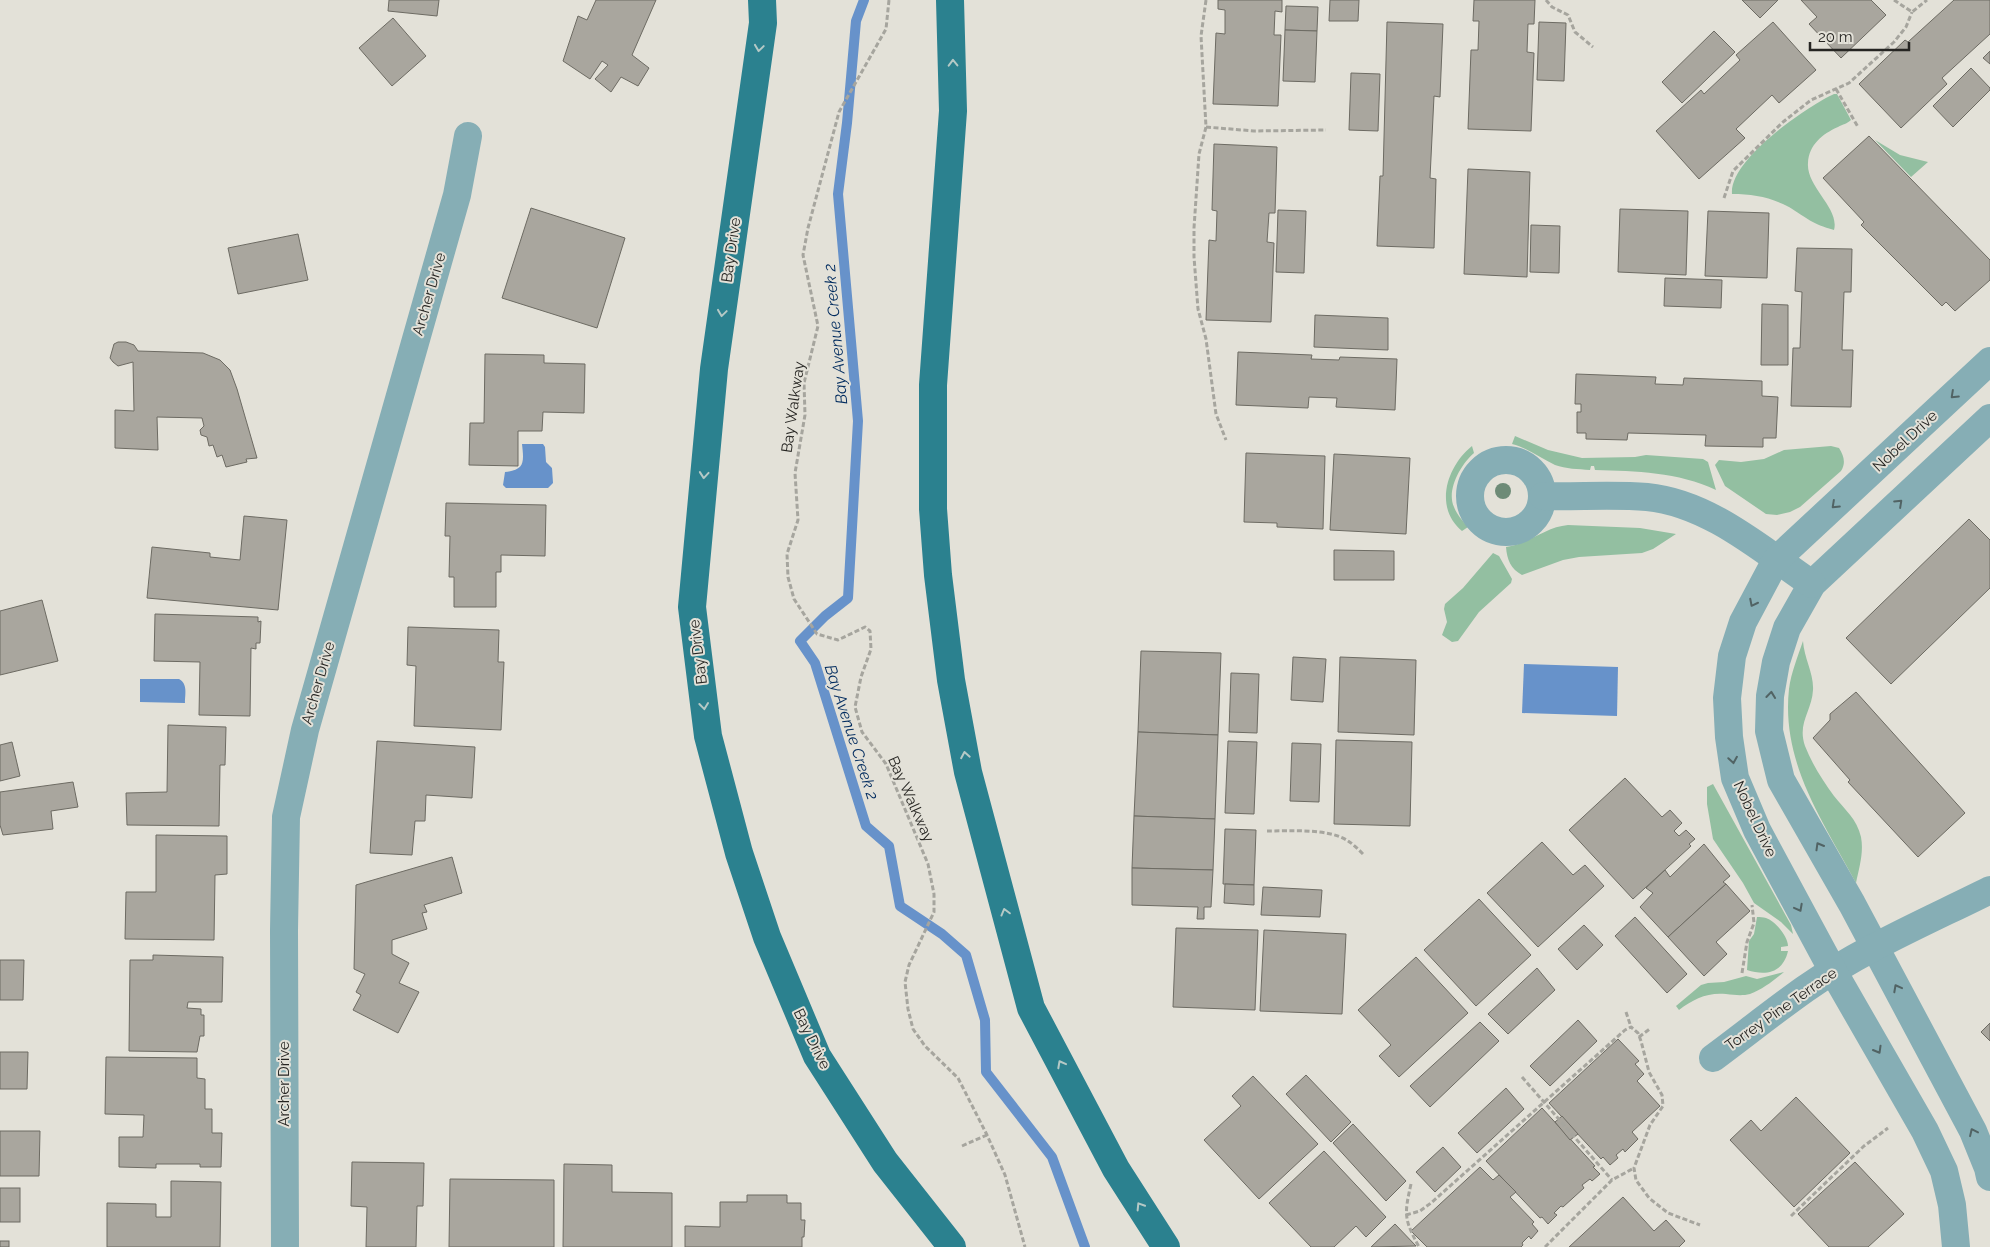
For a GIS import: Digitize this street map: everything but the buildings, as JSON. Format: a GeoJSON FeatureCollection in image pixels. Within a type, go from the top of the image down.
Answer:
{"type":"FeatureCollection","features":[{"type":"Feature","properties":{"kind":"main road","name":"Bay Drive"},"geometry":{"type":"LineString","coordinates":[[762,0],[763,23],[714,369],[692,607],[708,736],[739,853],[767,937],[817,1056],[885,1162],[952,1247]]}},
{"type":"Feature","properties":{"kind":"main road"},"geometry":{"type":"LineString","coordinates":[[950,0],[953,111],[933,385],[933,509],[938,575],[951,680],[968,772],[1031,1008],[1116,1169],[1166,1247]]}},
{"type":"Feature","properties":{"kind":"street","name":"Archer Drive"},"geometry":{"type":"LineString","coordinates":[[285,1247],[284,930],[286,817],[305,730],[457,195],[468,136]]}},
{"type":"Feature","properties":{"kind":"street","name":"Nobel Drive"},"geometry":{"type":"LineString","coordinates":[[1956,1247],[1952,1206],[1944,1171],[1757,830],[1736,778],[1729,737],[1727,698],[1732,656],[1743,622],[1776,560],[1990,361]]}},
{"type":"Feature","properties":{"kind":"street"},"geometry":{"type":"LineString","coordinates":[[1990,418],[1812,584],[1787,628],[1776,662],[1770,696],[1770,731],[1781,780],[1876,948],[1973,1130],[1990,1177]]}},
{"type":"Feature","properties":{"kind":"street"},"geometry":{"type":"LineString","coordinates":[[1543,496],[1647,497],[1682,505],[1715,520],[1755,544],[1812,584]]}},
{"type":"Feature","properties":{"kind":"street","name":"Torrey Pine Terrace"},"geometry":{"type":"LineString","coordinates":[[1713,1058],[1806,988],[1833,971],[1990,890]]}},
{"type":"Feature","properties":{"kind":"path","name":"Bay Walkway"},"geometry":{"type":"LineString","coordinates":[[889,0],[886,29],[839,112],[808,228],[803,255],[818,326],[804,383],[805,416],[795,473],[798,520],[787,554],[788,578],[794,599],[817,634],[838,640],[865,628],[870,631],[871,649],[861,677],[855,707],[862,732],[886,764],[928,864],[934,894],[934,912],[909,965],[904,982],[908,1009],[914,1028],[925,1046],[958,1078],[987,1134],[1006,1175],[1025,1247]]}},
{"type":"Feature","properties":{"kind":"path"},"geometry":{"type":"LineString","coordinates":[[1206,0],[1201,36],[1206,127],[1199,154],[1194,257],[1198,309],[1206,339],[1216,414],[1226,440]]}},
{"type":"Feature","properties":{"kind":"path"},"geometry":{"type":"LineString","coordinates":[[1546,0],[1552,7],[1568,15],[1575,32],[1593,47]]}},
{"type":"Feature","properties":{"kind":"path"},"geometry":{"type":"LineString","coordinates":[[1894,0],[1912,12]]}},
{"type":"Feature","properties":{"kind":"path"},"geometry":{"type":"LineString","coordinates":[[1724,198],[1733,171],[1783,122],[1812,100],[1849,82],[1894,42],[1906,26],[1912,12],[1927,0]]}},
{"type":"Feature","properties":{"kind":"path"},"geometry":{"type":"LineString","coordinates":[[1836,89],[1858,127]]}},
{"type":"Feature","properties":{"kind":"path"},"geometry":{"type":"LineString","coordinates":[[1206,127],[1254,131],[1326,130]]}},
{"type":"Feature","properties":{"kind":"path"},"geometry":{"type":"LineString","coordinates":[[1267,831],[1330,834],[1347,840],[1363,854]]}},
{"type":"Feature","properties":{"kind":"path"},"geometry":{"type":"LineString","coordinates":[[1742,973],[1746,942],[1754,923],[1752,905]]}},
{"type":"Feature","properties":{"kind":"path"},"geometry":{"type":"LineString","coordinates":[[1626,1012],[1631,1027],[1638,1033],[1648,1072],[1662,1095],[1663,1106],[1650,1124],[1634,1168],[1636,1180],[1649,1198],[1668,1213],[1700,1224]]}},
{"type":"Feature","properties":{"kind":"path"},"geometry":{"type":"LineString","coordinates":[[1406,1215],[1420,1211],[1425,1207],[1625,1030],[1631,1027]]}},
{"type":"Feature","properties":{"kind":"path"},"geometry":{"type":"LineString","coordinates":[[1639,1037],[1651,1028]]}},
{"type":"Feature","properties":{"kind":"path"},"geometry":{"type":"LineString","coordinates":[[1522,1076],[1612,1180]]}},
{"type":"Feature","properties":{"kind":"path"},"geometry":{"type":"LineString","coordinates":[[1791,1216],[1864,1146],[1890,1128]]}},
{"type":"Feature","properties":{"kind":"path"},"geometry":{"type":"LineString","coordinates":[[962,1146],[987,1134]]}},
{"type":"Feature","properties":{"kind":"path"},"geometry":{"type":"LineString","coordinates":[[1545,1247],[1612,1180],[1634,1168]]}},
{"type":"Feature","properties":{"kind":"path"},"geometry":{"type":"LineString","coordinates":[[1411,1184],[1405,1210],[1408,1226],[1419,1247]]}},
{"type":"Feature","properties":{"kind":"green space"},"geometry":{"type":"Polygon","coordinates":[[[1837,94],[1851,120],[1827,133],[1817,141],[1811,151],[1808,163],[1812,180],[1832,214],[1835,222],[1834,230],[1815,223],[1789,207],[1768,198],[1732,194],[1734,180],[1743,166],[1771,136],[1806,110],[1837,94]]]}},
{"type":"Feature","properties":{"kind":"green space"},"geometry":{"type":"Polygon","coordinates":[[[1875,140],[1900,155],[1928,162],[1911,177],[1875,140]]]}},
{"type":"Feature","properties":{"kind":"green space"},"geometry":{"type":"Polygon","coordinates":[[[1515,436],[1548,450],[1582,458],[1646,455],[1703,459],[1708,462],[1716,490],[1687,479],[1672,476],[1595,470],[1594,466],[1591,466],[1590,470],[1572,469],[1555,465],[1512,444],[1515,436]]]}},
{"type":"Feature","properties":{"kind":"green space"},"geometry":{"type":"Polygon","coordinates":[[[1472,446],[1474,453],[1460,470],[1453,485],[1452,493],[1455,510],[1468,527],[1462,531],[1453,522],[1448,511],[1446,500],[1447,488],[1450,476],[1456,465],[1472,446]]]}},
{"type":"Feature","properties":{"kind":"green space"},"geometry":{"type":"Polygon","coordinates":[[[1831,446],[1839,448],[1842,454],[1844,462],[1841,471],[1800,507],[1777,515],[1766,514],[1725,486],[1715,465],[1719,460],[1741,462],[1764,459],[1784,450],[1831,446]]]}},
{"type":"Feature","properties":{"kind":"green space"},"geometry":{"type":"Polygon","coordinates":[[[1560,526],[1640,528],[1676,534],[1653,549],[1642,553],[1579,557],[1563,560],[1522,575],[1512,567],[1507,556],[1506,547],[1522,543],[1560,526]]]}},
{"type":"Feature","properties":{"kind":"green space"},"geometry":{"type":"Polygon","coordinates":[[[1493,553],[1499,556],[1512,579],[1511,583],[1479,612],[1458,641],[1452,642],[1442,635],[1447,622],[1444,609],[1445,604],[1463,588],[1493,553]]]}},
{"type":"Feature","properties":{"kind":"green space"},"geometry":{"type":"Polygon","coordinates":[[[1803,641],[1813,690],[1804,724],[1803,738],[1818,772],[1834,796],[1854,820],[1859,831],[1862,849],[1856,883],[1818,814],[1798,767],[1791,742],[1788,716],[1789,689],[1803,641]]]}},
{"type":"Feature","properties":{"kind":"green space"},"geometry":{"type":"Polygon","coordinates":[[[1713,784],[1791,925],[1793,934],[1781,922],[1754,903],[1743,883],[1713,839],[1707,804],[1707,787],[1713,784]]]}},
{"type":"Feature","properties":{"kind":"green space"},"geometry":{"type":"Polygon","coordinates":[[[1757,917],[1763,917],[1773,922],[1780,929],[1787,942],[1788,946],[1781,947],[1781,951],[1788,951],[1786,958],[1773,971],[1761,973],[1747,970],[1749,941],[1754,934],[1757,917]]]}},
{"type":"Feature","properties":{"kind":"green space"},"geometry":{"type":"Polygon","coordinates":[[[1784,972],[1772,982],[1750,994],[1713,994],[1695,1000],[1679,1010],[1676,1006],[1701,985],[1724,982],[1746,976],[1757,979],[1784,972]]]}},
{"type":"Feature","properties":{"kind":"water"},"geometry":{"type":"Polygon","coordinates":[[[522,444],[543,444],[545,447],[546,462],[552,468],[553,483],[548,488],[506,488],[503,485],[505,472],[512,471],[522,464],[522,444]]]}},
{"type":"Feature","properties":{"kind":"water"},"geometry":{"type":"Polygon","coordinates":[[[1524,664],[1618,667],[1617,716],[1522,713],[1524,664]]]}},
{"type":"Feature","properties":{"kind":"water"},"geometry":{"type":"Polygon","coordinates":[[[140,679],[179,679],[185,686],[185,703],[140,702],[140,679]]]}},
{"type":"Feature","properties":{"kind":"waterway","name":"Bay Avenue Creek 2"},"geometry":{"type":"LineString","coordinates":[[864,0],[856,21],[847,123],[838,194],[858,421],[848,598],[825,616],[800,641],[815,663],[866,826],[889,846],[900,906],[942,934],[966,955],[985,1020],[986,1072],[1052,1157],[1085,1247]]}}]}
